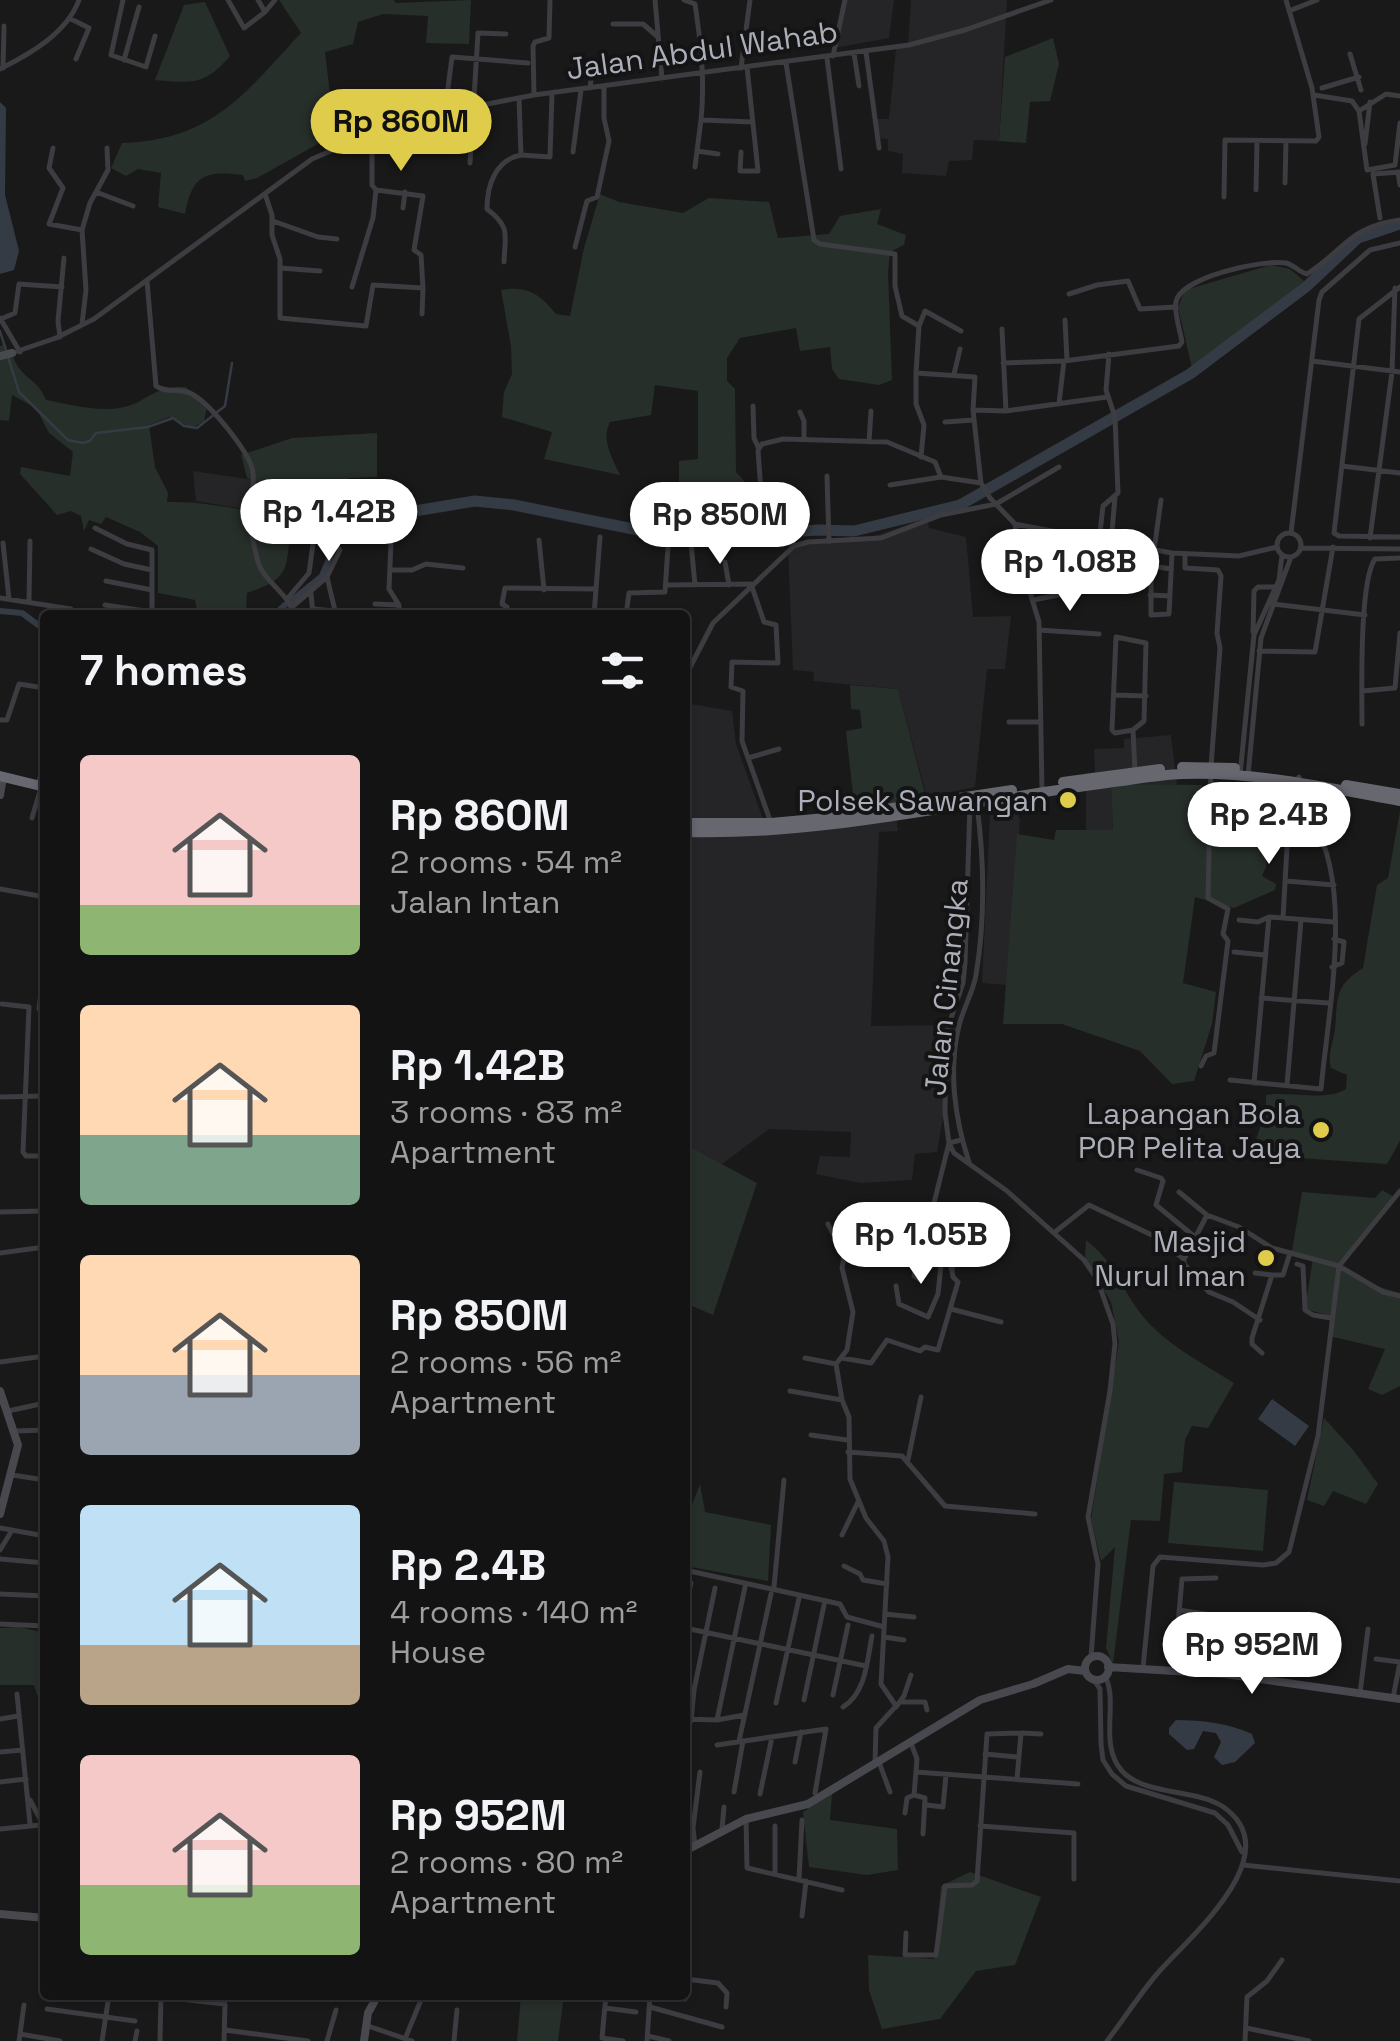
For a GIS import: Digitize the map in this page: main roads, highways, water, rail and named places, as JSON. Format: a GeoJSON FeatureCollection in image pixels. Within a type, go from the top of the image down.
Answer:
{"type":"FeatureCollection","features":[{"type":"Feature","properties":{"kind":"highway"},"geometry":{"type":"LineString","coordinates":[[690,832],[766,832],[1041,788],[1211,770],[1400,798]]}},
{"type":"Feature","properties":{"kind":"highway"},"geometry":{"type":"LineString","coordinates":[[1,783],[40,789]]}},
{"type":"Feature","properties":{"kind":"highway"},"geometry":{"type":"LineString","coordinates":[[690,822],[823,823]]}},
{"type":"Feature","properties":{"kind":"waterway"},"geometry":{"type":"LineString","coordinates":[[382,510],[409,512],[475,501],[648,532],[754,534],[854,531],[960,505],[1190,374],[1307,286],[1358,238],[1400,224]]}},
{"type":"Feature","properties":{"kind":"waterway"},"geometry":{"type":"LineString","coordinates":[[0,331],[19,392],[68,440],[83,443],[96,433],[148,427],[173,418],[184,426],[197,428],[225,406],[232,363]]}},
{"type":"Feature","properties":{"kind":"waterway"},"geometry":{"type":"LineString","coordinates":[[291,601],[322,576],[343,526],[367,509],[377,509]]}},
{"type":"Feature","properties":{"kind":"waterway"},"geometry":{"type":"LineString","coordinates":[[280,610],[285,605]]}},
{"type":"Feature","properties":{"kind":"waterway"},"geometry":{"type":"LineString","coordinates":[[0,611],[22,613],[40,626]]}},
{"type":"Feature","properties":{"kind":"place","name":"Polsek Sawangan"},"geometry":{"type":"Point","coordinates":[1068,800]}},
{"type":"Feature","properties":{"kind":"place","name":"Lapangan Bola POR Pelita Jaya"},"geometry":{"type":"Point","coordinates":[1321,1130]}},
{"type":"Feature","properties":{"kind":"place","name":"Masjid Nurul Iman"},"geometry":{"type":"Point","coordinates":[1266,1258]}}]}
